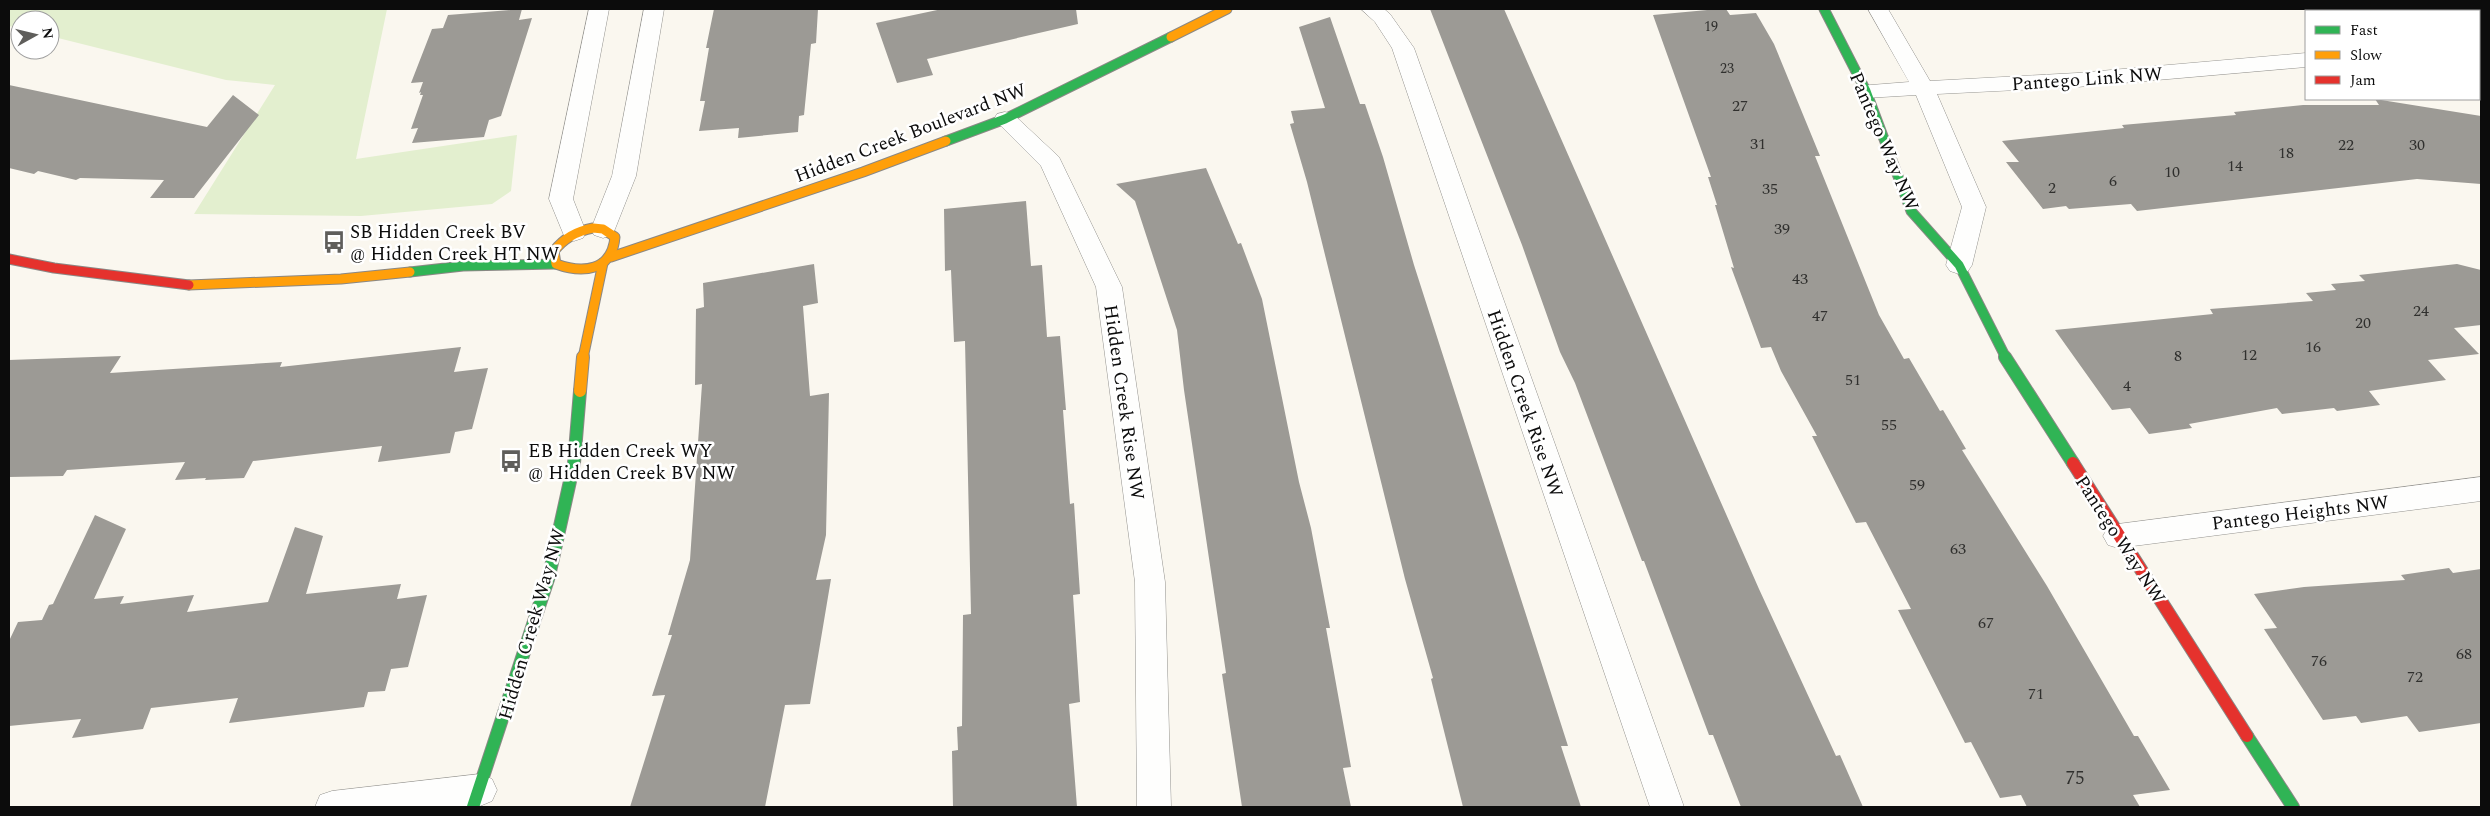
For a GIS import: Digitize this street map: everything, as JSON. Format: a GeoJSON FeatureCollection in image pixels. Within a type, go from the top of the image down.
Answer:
{"type":"FeatureCollection","features":[{"type":"Feature","properties":{"kind":"street"},"geometry":{"type":"LineString","coordinates":[[566,238],[561,199],[599,9]]}},
{"type":"Feature","properties":{"kind":"street"},"geometry":{"type":"LineString","coordinates":[[606,230],[624,176],[654,9]]}},
{"type":"Feature","properties":{"kind":"street","name":"Hidden Creek Boulevard NW"},"geometry":{"type":"LineString","coordinates":[[607,260],[735,213],[861,174],[1006,119],[1227,9]]}},
{"type":"Feature","properties":{"kind":"street","name":"Hidden Creek Rise NW"},"geometry":{"type":"LineString","coordinates":[[1371,9],[1383,18],[1402,48],[1667,807]]}},
{"type":"Feature","properties":{"kind":"street","name":"Pantego Way NW"},"geometry":{"type":"LineString","coordinates":[[1824,9],[1866,91],[1911,211],[1959,265],[2001,351],[2293,807]]}},
{"type":"Feature","properties":{"kind":"street"},"geometry":{"type":"LineString","coordinates":[[1878,9],[1924,90],[1974,207],[1959,265]]}},
{"type":"Feature","properties":{"kind":"street","name":"Pantego Link NW"},"geometry":{"type":"LineString","coordinates":[[1866,91],[1924,90],[2077,80],[2305,60]]}},
{"type":"Feature","properties":{"kind":"street","name":"Hidden Creek Rise NW"},"geometry":{"type":"LineString","coordinates":[[1006,119],[1051,162],[1109,287],[1150,582],[1154,807]]}},
{"type":"Feature","properties":{"kind":"street","name":"Hidden Creek Boulevard NW"},"geometry":{"type":"LineString","coordinates":[[683,221],[735,213]]}},
{"type":"Feature","properties":{"kind":"street"},"geometry":{"type":"LineString","coordinates":[[539,248],[593,228],[606,230],[628,229]]}},
{"type":"Feature","properties":{"kind":"street"},"geometry":{"type":"LineString","coordinates":[[9,259],[54,268],[191,285],[341,279],[463,266],[556,264],[572,275],[607,260],[616,250],[617,242],[615,237],[606,230]]}},
{"type":"Feature","properties":{"kind":"street"},"geometry":{"type":"LineString","coordinates":[[556,264],[554,250],[566,238]]}},
{"type":"Feature","properties":{"kind":"street"},"geometry":{"type":"LineString","coordinates":[[463,266],[520,253]]}},
{"type":"Feature","properties":{"kind":"street","name":"Hidden Creek Way NW"},"geometry":{"type":"LineString","coordinates":[[477,799],[549,576],[574,463],[584,349],[607,260]]}},
{"type":"Feature","properties":{"kind":"street","name":"Hidden Creek Way NW"},"geometry":{"type":"LineString","coordinates":[[578,314],[584,349]]}},
{"type":"Feature","properties":{"kind":"street","name":"Pantego Heights NW"},"geometry":{"type":"LineString","coordinates":[[2118,536],[2481,488]]}},
{"type":"Feature","properties":{"kind":"street"},"geometry":{"type":"LineString","coordinates":[[332,807],[477,799]]}},
{"type":"Feature","properties":{"kind":"green space"},"geometry":{"type":"Polygon","coordinates":[[[9,9],[387,9],[356,159],[517,135],[511,191],[492,204],[361,216],[194,214],[275,85],[226,80],[60,38],[60,10],[10,10],[9,26],[9,9]]]}},
{"type":"Feature","properties":{"kind":"building"},"geometry":{"type":"Polygon","coordinates":[[[522,9],[519,20],[532,18],[501,116],[489,120],[484,137],[412,143],[418,128],[411,129],[423,95],[420,95],[421,92],[419,93],[423,82],[411,83],[432,29],[443,28],[448,15],[522,9]]]}},
{"type":"Feature","properties":{"kind":"building"},"geometry":{"type":"Polygon","coordinates":[[[714,9],[818,9],[816,43],[811,44],[804,115],[799,116],[798,132],[738,138],[739,128],[699,131],[705,101],[700,101],[709,48],[706,48],[714,9]]]}},
{"type":"Feature","properties":{"kind":"building"},"geometry":{"type":"Polygon","coordinates":[[[942,9],[1076,9],[1078,24],[927,59],[933,75],[897,83],[876,23],[942,9]]]}},
{"type":"Feature","properties":{"kind":"building"},"geometry":{"type":"Polygon","coordinates":[[[1430,9],[1504,9],[1759,589],[1836,756],[1840,755],[1863,807],[1741,807],[1713,735],[1709,735],[1644,561],[1642,561],[1575,383],[1560,352],[1522,245],[1430,9]]]}},
{"type":"Feature","properties":{"kind":"building"},"geometry":{"type":"Polygon","coordinates":[[[1726,9],[1730,15],[1756,13],[1774,44],[1820,156],[1815,156],[1879,315],[1904,359],[1909,358],[1940,411],[1943,410],[1966,449],[1962,450],[2047,586],[2134,736],[2138,736],[2170,790],[2133,795],[2140,807],[2027,807],[2021,795],[2000,798],[1971,742],[1965,743],[1898,610],[1911,609],[1866,522],[1856,523],[1812,436],[1817,436],[1781,371],[1771,347],[1761,348],[1731,267],[1734,268],[1708,177],[1711,177],[1653,15],[1726,9]]]}},
{"type":"Feature","properties":{"kind":"building"},"geometry":{"type":"Polygon","coordinates":[[[1330,17],[1360,104],[1365,104],[1383,157],[1414,265],[1568,746],[1561,746],[1581,807],[1463,807],[1431,679],[1433,678],[1405,579],[1307,182],[1290,124],[1294,123],[1291,111],[1325,108],[1299,27],[1330,17]]]}},
{"type":"Feature","properties":{"kind":"building"},"geometry":{"type":"Polygon","coordinates":[[[9,85],[207,127],[233,95],[259,115],[194,198],[150,198],[164,180],[80,178],[76,180],[38,171],[34,174],[9,168],[9,85]]]}},
{"type":"Feature","properties":{"kind":"building"},"geometry":{"type":"Polygon","coordinates":[[[2376,100],[2481,116],[2481,184],[2417,179],[2137,211],[2131,204],[2069,209],[2066,206],[2043,209],[2006,162],[2019,162],[2002,141],[2124,128],[2122,125],[2236,115],[2234,112],[2303,105],[2379,105],[2376,100]]]}},
{"type":"Feature","properties":{"kind":"building"},"geometry":{"type":"Polygon","coordinates":[[[1206,168],[1238,244],[1241,243],[1262,299],[1299,482],[1311,528],[1330,628],[1326,628],[1351,767],[1343,768],[1351,807],[1242,807],[1222,674],[1226,673],[1184,390],[1177,330],[1135,201],[1116,184],[1206,168]]]}},
{"type":"Feature","properties":{"kind":"building"},"geometry":{"type":"Polygon","coordinates":[[[1026,201],[1031,266],[1042,265],[1047,337],[1060,336],[1066,410],[1063,410],[1070,504],[1074,503],[1080,594],[1073,595],[1080,702],[1069,704],[1077,807],[953,807],[952,751],[958,750],[957,727],[962,726],[963,615],[971,614],[965,341],[954,342],[951,270],[945,271],[944,209],[1026,201]]]}},
{"type":"Feature","properties":{"kind":"building"},"geometry":{"type":"Polygon","coordinates":[[[814,264],[818,303],[803,306],[810,396],[829,393],[826,535],[816,580],[831,579],[810,704],[785,705],[765,807],[630,807],[665,695],[652,696],[672,635],[668,635],[690,560],[702,384],[695,385],[696,309],[704,307],[703,283],[814,264]]]}},
{"type":"Feature","properties":{"kind":"building"},"geometry":{"type":"Polygon","coordinates":[[[2457,264],[2481,270],[2481,325],[2454,328],[2479,354],[2428,360],[2446,380],[2369,391],[2380,405],[2337,411],[2334,408],[2282,414],[2277,408],[2189,424],[2192,428],[2149,434],[2130,408],[2112,410],[2055,330],[2213,314],[2210,309],[2313,301],[2306,293],[2336,290],[2331,284],[2365,281],[2359,275],[2457,264]]]}},
{"type":"Feature","properties":{"kind":"building"},"geometry":{"type":"Polygon","coordinates":[[[461,347],[454,372],[488,368],[472,429],[455,432],[450,453],[378,462],[382,446],[253,461],[244,478],[175,480],[185,462],[67,470],[63,476],[9,477],[9,360],[121,356],[110,373],[282,362],[280,367],[461,347]]]}},
{"type":"Feature","properties":{"kind":"building"},"geometry":{"type":"Polygon","coordinates":[[[95,515],[126,529],[94,599],[124,596],[120,604],[194,595],[187,612],[268,602],[295,527],[323,536],[306,594],[401,584],[397,599],[427,595],[408,667],[391,669],[385,691],[368,692],[364,707],[229,723],[238,698],[151,708],[143,729],[72,738],[81,719],[9,726],[9,641],[18,622],[42,620],[49,605],[53,604],[95,515]]]}},
{"type":"Feature","properties":{"kind":"building"},"geometry":{"type":"Polygon","coordinates":[[[2449,568],[2453,573],[2481,569],[2481,723],[2419,732],[2407,716],[2361,723],[2356,716],[2323,720],[2264,629],[2277,628],[2254,594],[2304,587],[2405,580],[2401,575],[2449,568]]]}},
{"type":"Feature","properties":{"kind":"traffic: fast"},"geometry":{"type":"LineString","coordinates":[[1824,9],[1866,91],[1911,211],[1959,265],[2001,351],[2073,463]]}},
{"type":"Feature","properties":{"kind":"traffic: fast"},"geometry":{"type":"LineString","coordinates":[[946,141],[1005,119],[1171,37]]}},
{"type":"Feature","properties":{"kind":"traffic: fast"},"geometry":{"type":"LineString","coordinates":[[410,272],[463,266],[556,264]]}},
{"type":"Feature","properties":{"kind":"traffic: fast"},"geometry":{"type":"LineString","coordinates":[[473,807],[549,576],[574,463],[580,391]]}},
{"type":"Feature","properties":{"kind":"traffic: fast"},"geometry":{"type":"LineString","coordinates":[[2247,736],[2293,807]]}},
{"type":"Feature","properties":{"kind":"traffic: slow"},"geometry":{"type":"LineString","coordinates":[[1171,37],[1227,9]]}},
{"type":"Feature","properties":{"kind":"traffic: slow"},"geometry":{"type":"LineString","coordinates":[[611,257],[863,172],[946,141]]}},
{"type":"Feature","properties":{"kind":"traffic: slow"},"geometry":{"type":"LineString","coordinates":[[593,228],[603,229],[615,237],[614,248],[604,263],[586,269],[566,268],[556,264],[554,251],[566,238],[593,228]]}},
{"type":"Feature","properties":{"kind":"traffic: slow"},"geometry":{"type":"LineString","coordinates":[[580,391],[584,349],[603,263]]}},
{"type":"Feature","properties":{"kind":"traffic: slow"},"geometry":{"type":"LineString","coordinates":[[189,285],[341,279],[410,272]]}},
{"type":"Feature","properties":{"kind":"traffic: jam"},"geometry":{"type":"LineString","coordinates":[[9,259],[54,268],[189,285]]}},
{"type":"Feature","properties":{"kind":"traffic: jam"},"geometry":{"type":"LineString","coordinates":[[2073,463],[2247,736]]}},
{"type":"Feature","properties":{"kind":"place","name":"SB Hidden Creek BV @ Hidden Creek HT NW"},"geometry":{"type":"Point","coordinates":[334,242]}},
{"type":"Feature","properties":{"kind":"place","name":"EB Hidden Creek WY @ Hidden Creek BV NW"},"geometry":{"type":"Point","coordinates":[511,461]}}]}
